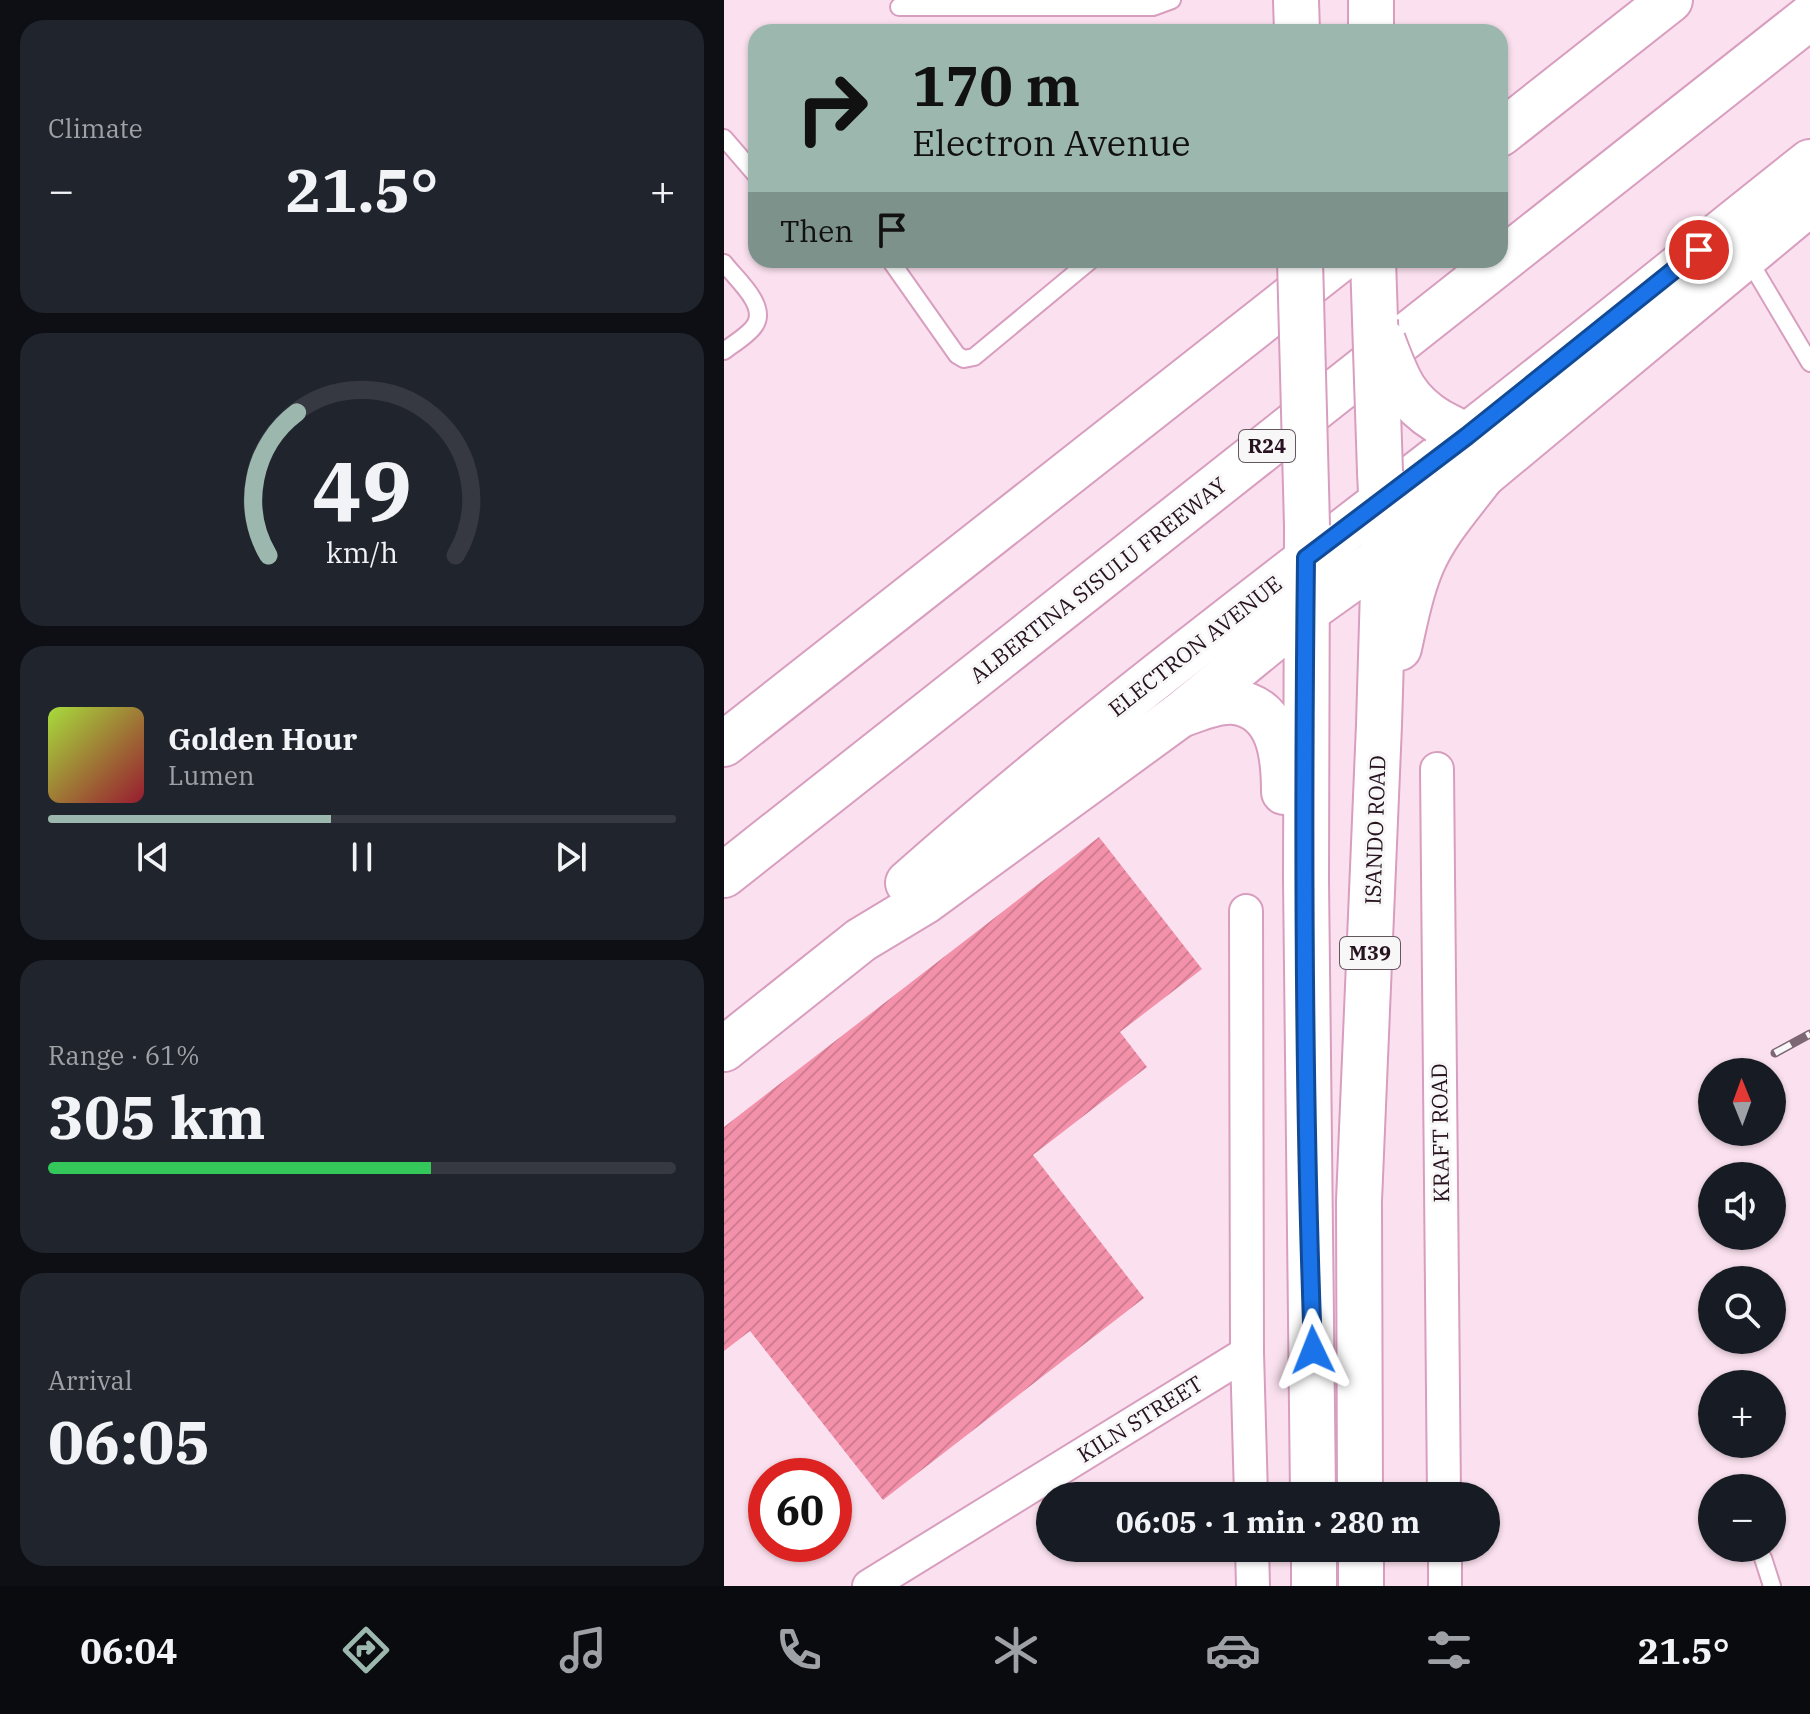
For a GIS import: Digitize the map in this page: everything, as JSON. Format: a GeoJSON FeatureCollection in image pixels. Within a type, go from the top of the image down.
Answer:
{"type":"FeatureCollection","features":[{"type":"Feature","properties":{"kind":"main road"},"geometry":{"type":"LineString","coordinates":[[1296,0],[1297,24]]}},
{"type":"Feature","properties":{"kind":"main road"},"geometry":{"type":"LineString","coordinates":[[1371,0],[1371,24]]}},
{"type":"Feature","properties":{"kind":"main road"},"geometry":{"type":"LineString","coordinates":[[1508,128],[1670,0]]}},
{"type":"Feature","properties":{"kind":"main road","name":"ALBERTINA SISULU FREEWAY"},"geometry":{"type":"LineString","coordinates":[[1508,256],[1810,17]]}},
{"type":"Feature","properties":{"kind":"main road","name":"ELECTRON AVENUE"},"geometry":{"type":"LineString","coordinates":[[724,1049],[861,940],[936,893],[1180,715],[1307,611],[1384,556],[1482,476],[1722,261],[1810,162]]}},
{"type":"Feature","properties":{"kind":"main road","name":"ELECTRON AVENUE"},"geometry":{"type":"LineString","coordinates":[[861,940],[907,884],[975,824],[1307,542],[1452,429],[1810,203]]}},
{"type":"Feature","properties":{"kind":"main road"},"geometry":{"type":"LineString","coordinates":[[1300,268],[1307,542],[1306,880],[1313,1482]]}},
{"type":"Feature","properties":{"kind":"main road"},"geometry":{"type":"LineString","coordinates":[[724,744],[1329,268]]}},
{"type":"Feature","properties":{"kind":"main road","name":"ISANDO ROAD"},"geometry":{"type":"LineString","coordinates":[[1360,1482],[1359,1201],[1384,556],[1373,268]]}},
{"type":"Feature","properties":{"kind":"main road","name":"ALBERTINA SISULU FREEWAY"},"geometry":{"type":"LineString","coordinates":[[724,875],[1492,268]]}},
{"type":"Feature","properties":{"kind":"main road"},"geometry":{"type":"LineString","coordinates":[[1375,320],[1396,377],[1407,396],[1421,410],[1452,429]]}},
{"type":"Feature","properties":{"kind":"main road"},"geometry":{"type":"LineString","coordinates":[[1379,725],[1422,563],[1437,537],[1482,476]]}},
{"type":"Feature","properties":{"kind":"main road"},"geometry":{"type":"LineString","coordinates":[[1180,715],[1233,702],[1249,706],[1265,717],[1277,735],[1284,755],[1288,855],[1306,880]]}},
{"type":"Feature","properties":{"kind":"main road"},"geometry":{"type":"LineString","coordinates":[[1314,1562],[1314,1586]]}},
{"type":"Feature","properties":{"kind":"main road"},"geometry":{"type":"LineString","coordinates":[[1361,1562],[1361,1586]]}},
{"type":"Feature","properties":{"kind":"street","name":"KRAFT ROAD"},"geometry":{"type":"LineString","coordinates":[[1437,769],[1444,1482]]}},
{"type":"Feature","properties":{"kind":"street"},"geometry":{"type":"LineString","coordinates":[[1246,911],[1247,1353],[1251,1482]]}},
{"type":"Feature","properties":{"kind":"street","name":"KILN STREET"},"geometry":{"type":"LineString","coordinates":[[869,1586],[1247,1353]]}},
{"type":"Feature","properties":{"kind":"street"},"geometry":{"type":"LineString","coordinates":[[1252,1562],[1253,1586]]}},
{"type":"Feature","properties":{"kind":"street"},"geometry":{"type":"LineString","coordinates":[[1445,1562],[1445,1586]]}},
{"type":"Feature","properties":{"kind":"lane"},"geometry":{"type":"LineString","coordinates":[[899,7],[1153,7],[1172,0]]}},
{"type":"Feature","properties":{"kind":"lane"},"geometry":{"type":"LineString","coordinates":[[724,138],[748,166]]}},
{"type":"Feature","properties":{"kind":"lane"},"geometry":{"type":"LineString","coordinates":[[1722,261],[1810,363]]}},
{"type":"Feature","properties":{"kind":"lane"},"geometry":{"type":"LineString","coordinates":[[724,263],[756,303],[758,314],[755,326],[724,351]]}},
{"type":"Feature","properties":{"kind":"lane"},"geometry":{"type":"LineString","coordinates":[[896,268],[957,355],[964,359],[974,357],[1081,268]]}},
{"type":"Feature","properties":{"kind":"lane"},"geometry":{"type":"LineString","coordinates":[[1764,1562],[1772,1586]]}},
{"type":"Feature","properties":{"kind":"building"},"geometry":{"type":"Polygon","coordinates":[[[1099,837],[1202,969],[1120,1032],[1147,1067],[1033,1155],[1144,1298],[883,1500],[750,1331],[724,1351],[724,1127],[1099,837]]]}},
{"type":"Feature","properties":{"kind":"railway"},"geometry":{"type":"LineString","coordinates":[[1775,1053],[1810,1034]]}},
{"type":"Feature","properties":{"kind":"route"},"geometry":{"type":"LineString","coordinates":[[1313,1350],[1308,1215],[1306,558],[1467,436],[1699,250]]}}]}
